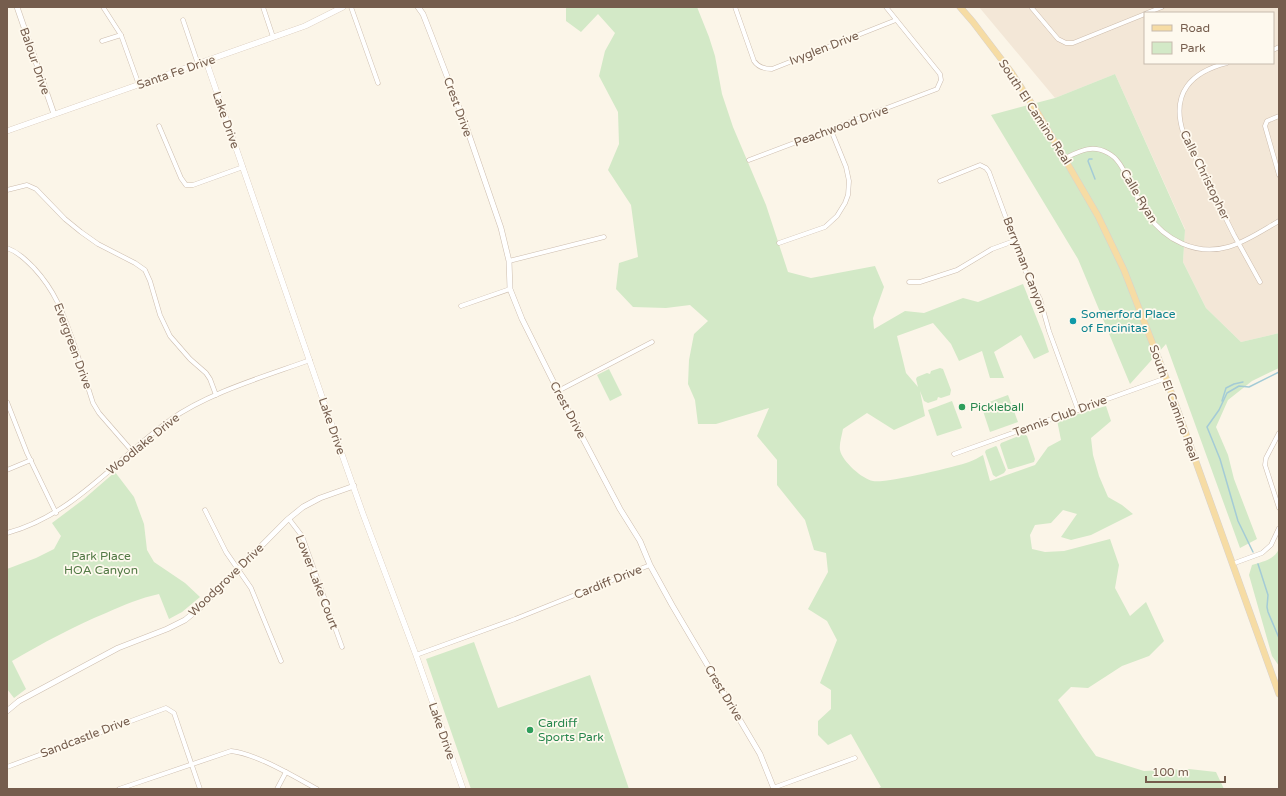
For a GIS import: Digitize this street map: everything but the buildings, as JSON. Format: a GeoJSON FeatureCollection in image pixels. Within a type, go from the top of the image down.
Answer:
{"type":"FeatureCollection","features":[{"type":"Feature","properties":{"kind":"main road","name":"Santa Fe Drive"},"geometry":{"type":"LineString","coordinates":[[7,131],[305,26],[343,7]]}},
{"type":"Feature","properties":{"kind":"main road","name":"South El Camino Real"},"geometry":{"type":"LineString","coordinates":[[960,7],[1011,72],[1039,115],[1098,216],[1124,270],[1166,378],[1279,694]]}},
{"type":"Feature","properties":{"kind":"main road","name":"Lake Drive"},"geometry":{"type":"LineString","coordinates":[[206,61],[363,514],[416,655],[463,789]]}},
{"type":"Feature","properties":{"kind":"street","name":"Balour Drive"},"geometry":{"type":"LineString","coordinates":[[16,7],[54,114]]}},
{"type":"Feature","properties":{"kind":"street"},"geometry":{"type":"LineString","coordinates":[[103,7],[122,35],[139,85]]}},
{"type":"Feature","properties":{"kind":"street"},"geometry":{"type":"LineString","coordinates":[[263,7],[273,37]]}},
{"type":"Feature","properties":{"kind":"street"},"geometry":{"type":"LineString","coordinates":[[351,7],[378,83]]}},
{"type":"Feature","properties":{"kind":"street","name":"Crest Drive"},"geometry":{"type":"LineString","coordinates":[[418,7],[423,14],[432,36],[466,126],[501,228],[509,261],[510,288],[522,319],[620,509],[640,541],[650,565],[760,754],[774,789]]}},
{"type":"Feature","properties":{"kind":"street","name":"Ivyglen Drive"},"geometry":{"type":"LineString","coordinates":[[735,7],[754,61],[757,65],[766,69],[772,69],[896,20]]}},
{"type":"Feature","properties":{"kind":"street"},"geometry":{"type":"LineString","coordinates":[[886,7],[896,20]]}},
{"type":"Feature","properties":{"kind":"street"},"geometry":{"type":"LineString","coordinates":[[1031,7],[1058,39],[1066,43],[1073,43],[1144,14]]}},
{"type":"Feature","properties":{"kind":"street"},"geometry":{"type":"LineString","coordinates":[[1149,12],[1162,7]]}},
{"type":"Feature","properties":{"kind":"street"},"geometry":{"type":"LineString","coordinates":[[183,20],[198,64]]}},
{"type":"Feature","properties":{"kind":"street","name":"Peachwood Drive"},"geometry":{"type":"LineString","coordinates":[[749,160],[937,89],[941,80],[940,74],[896,20]]}},
{"type":"Feature","properties":{"kind":"street"},"geometry":{"type":"LineString","coordinates":[[102,41],[122,35]]}},
{"type":"Feature","properties":{"kind":"street","name":"Calle Christopher"},"geometry":{"type":"LineString","coordinates":[[1223,64],[1201,72],[1189,83],[1180,102],[1179,113],[1184,132],[1238,243],[1260,282]]}},
{"type":"Feature","properties":{"kind":"street"},"geometry":{"type":"LineString","coordinates":[[1279,116],[1267,121],[1265,126],[1279,175]]}},
{"type":"Feature","properties":{"kind":"street"},"geometry":{"type":"LineString","coordinates":[[159,126],[181,178],[186,185],[193,185],[243,167]]}},
{"type":"Feature","properties":{"kind":"street"},"geometry":{"type":"LineString","coordinates":[[779,243],[825,227],[837,216],[845,203],[848,195],[848,174],[831,130]]}},
{"type":"Feature","properties":{"kind":"street","name":"Calle Ryan"},"geometry":{"type":"LineString","coordinates":[[1065,158],[1085,149],[1101,151],[1112,156],[1121,167],[1146,213],[1158,228],[1176,241],[1192,248],[1212,250],[1227,247],[1238,243],[1279,221]]}},
{"type":"Feature","properties":{"kind":"street","name":"Berryman Canyon"},"geometry":{"type":"LineString","coordinates":[[940,181],[980,165],[986,168],[989,172],[1026,272],[1040,299],[1049,331],[1078,410]]}},
{"type":"Feature","properties":{"kind":"street"},"geometry":{"type":"LineString","coordinates":[[7,190],[23,186],[31,186],[65,219],[81,232],[98,244],[135,262],[145,270],[150,281],[160,315],[170,336],[190,359],[206,373],[216,395]]}},
{"type":"Feature","properties":{"kind":"street"},"geometry":{"type":"LineString","coordinates":[[509,261],[604,237]]}},
{"type":"Feature","properties":{"kind":"street"},"geometry":{"type":"LineString","coordinates":[[909,282],[920,282],[957,270],[992,249],[1014,241]]}},
{"type":"Feature","properties":{"kind":"street","name":"Evergreen Drive"},"geometry":{"type":"LineString","coordinates":[[7,248],[27,260],[44,278],[52,290],[61,308],[93,403],[132,451]]}},
{"type":"Feature","properties":{"kind":"street"},"geometry":{"type":"LineString","coordinates":[[461,306],[510,288]]}},
{"type":"Feature","properties":{"kind":"street"},"geometry":{"type":"LineString","coordinates":[[558,391],[652,342]]}},
{"type":"Feature","properties":{"kind":"street","name":"Woodlake Drive"},"geometry":{"type":"LineString","coordinates":[[7,533],[35,523],[56,513],[82,495],[132,451],[183,411],[216,395],[310,360]]}},
{"type":"Feature","properties":{"kind":"street","name":"Tennis Club Drive"},"geometry":{"type":"LineString","coordinates":[[954,454],[1166,378]]}},
{"type":"Feature","properties":{"kind":"street"},"geometry":{"type":"LineString","coordinates":[[7,402],[31,460],[56,513]]}},
{"type":"Feature","properties":{"kind":"street"},"geometry":{"type":"LineString","coordinates":[[1279,433],[1266,458],[1265,466],[1279,508]]}},
{"type":"Feature","properties":{"kind":"street"},"geometry":{"type":"LineString","coordinates":[[7,470],[31,460]]}},
{"type":"Feature","properties":{"kind":"street","name":"Woodgrove Drive"},"geometry":{"type":"LineString","coordinates":[[7,711],[19,701],[118,648],[167,629],[185,620],[202,606],[289,519],[303,507],[320,498],[354,486]]}},
{"type":"Feature","properties":{"kind":"street"},"geometry":{"type":"LineString","coordinates":[[205,510],[226,552],[251,588],[282,661]]}},
{"type":"Feature","properties":{"kind":"street","name":"Lower Lake Court"},"geometry":{"type":"LineString","coordinates":[[289,519],[302,536],[342,647]]}},
{"type":"Feature","properties":{"kind":"street"},"geometry":{"type":"LineString","coordinates":[[1232,564],[1262,553],[1271,545],[1279,528]]}},
{"type":"Feature","properties":{"kind":"street","name":"Cardiff Drive"},"geometry":{"type":"LineString","coordinates":[[416,655],[565,600],[650,565]]}},
{"type":"Feature","properties":{"kind":"street","name":"Sandcastle Drive"},"geometry":{"type":"LineString","coordinates":[[7,767],[162,708],[166,708],[174,713],[191,764]]}},
{"type":"Feature","properties":{"kind":"street"},"geometry":{"type":"LineString","coordinates":[[119,789],[231,751],[242,752],[286,772],[317,789]]}},
{"type":"Feature","properties":{"kind":"street"},"geometry":{"type":"LineString","coordinates":[[774,789],[855,758]]}},
{"type":"Feature","properties":{"kind":"street"},"geometry":{"type":"LineString","coordinates":[[191,764],[200,789]]}},
{"type":"Feature","properties":{"kind":"street"},"geometry":{"type":"LineString","coordinates":[[278,789],[286,772]]}},
{"type":"Feature","properties":{"kind":"street"},"geometry":{"type":"LineString","coordinates":[[134,784],[136,789]]}},
{"type":"Feature","properties":{"kind":"shaded area"},"geometry":{"type":"Polygon","coordinates":[[[979,7],[1279,7],[1279,333],[1241,342],[1206,308],[1183,262],[1185,229],[1115,74],[1055,98],[979,7]]]}},
{"type":"Feature","properties":{"kind":"green space"},"geometry":{"type":"Polygon","coordinates":[[[566,7],[697,7],[715,56],[722,94],[733,127],[766,205],[788,272],[811,278],[875,266],[884,287],[873,318],[874,329],[905,311],[924,313],[963,298],[978,302],[1023,284],[1049,352],[1034,359],[1021,335],[994,352],[1004,378],[990,378],[982,351],[959,361],[951,344],[933,323],[897,336],[906,373],[918,387],[917,377],[927,373],[930,374],[931,371],[940,368],[943,369],[951,390],[950,395],[941,398],[938,397],[937,400],[928,403],[924,401],[920,391],[925,416],[894,430],[867,413],[843,429],[840,450],[848,464],[863,477],[873,481],[904,478],[950,468],[969,462],[983,455],[990,481],[1035,465],[1048,447],[1061,440],[1057,420],[1106,406],[1111,421],[1091,438],[1093,455],[1099,476],[1108,497],[1122,505],[1133,514],[1091,535],[1071,540],[1061,537],[1077,514],[1063,510],[1051,523],[1035,525],[1030,535],[1032,549],[1045,552],[1064,551],[1110,539],[1119,565],[1115,588],[1130,616],[1146,602],[1164,641],[1149,656],[1122,666],[1088,688],[1071,687],[1058,700],[1096,756],[1144,771],[1189,769],[1216,772],[1224,789],[877,789],[881,787],[851,734],[828,745],[818,735],[818,721],[831,709],[831,690],[820,683],[837,640],[827,621],[808,609],[828,572],[826,553],[814,550],[805,520],[777,485],[777,460],[757,436],[769,408],[716,424],[698,424],[695,400],[688,384],[689,360],[694,334],[708,321],[690,305],[666,308],[633,307],[616,289],[619,263],[638,257],[631,205],[608,170],[619,144],[618,112],[599,76],[605,51],[615,33],[598,14],[581,32],[566,21],[566,7]]]}},
{"type":"Feature","properties":{"kind":"green space"},"geometry":{"type":"Polygon","coordinates":[[[1115,74],[1185,230],[1183,262],[1206,308],[1241,342],[1279,333],[1279,368],[1252,381],[1228,400],[1216,427],[1228,455],[1234,479],[1257,539],[1240,548],[1166,344],[1130,384],[1078,259],[991,115],[1055,98],[1115,74]]]}},
{"type":"Feature","properties":{"kind":"green space"},"geometry":{"type":"Polygon","coordinates":[[[609,369],[622,395],[610,401],[597,375],[609,369]]]}},
{"type":"Feature","properties":{"kind":"green space"},"geometry":{"type":"Polygon","coordinates":[[[1008,395],[1018,422],[990,432],[981,405],[1008,395]]]}},
{"type":"Feature","properties":{"kind":"green space"},"geometry":{"type":"Polygon","coordinates":[[[952,401],[962,428],[937,436],[928,410],[952,401]]]}},
{"type":"Feature","properties":{"kind":"green space"},"geometry":{"type":"Polygon","coordinates":[[[1024,434],[1027,436],[1035,459],[1034,462],[1008,469],[1000,445],[1001,443],[1024,434]]]}},
{"type":"Feature","properties":{"kind":"green space"},"geometry":{"type":"Polygon","coordinates":[[[996,446],[1006,470],[1004,473],[996,477],[993,475],[985,452],[986,450],[996,446]]]}},
{"type":"Feature","properties":{"kind":"green space","name":"Park Place HOA Canyon"},"geometry":{"type":"Polygon","coordinates":[[[115,472],[134,497],[144,524],[147,550],[154,562],[185,583],[200,597],[182,612],[169,619],[159,594],[145,598],[94,618],[47,641],[12,661],[26,689],[14,698],[7,689],[7,569],[36,558],[54,549],[61,536],[52,523],[84,499],[115,472]]]}},
{"type":"Feature","properties":{"kind":"green space"},"geometry":{"type":"Polygon","coordinates":[[[1279,549],[1279,666],[1272,656],[1249,575],[1252,565],[1264,562],[1271,558],[1279,549]]]}},
{"type":"Feature","properties":{"kind":"green space","name":"Cardiff Sports Park"},"geometry":{"type":"Polygon","coordinates":[[[474,642],[498,708],[590,675],[629,789],[471,789],[426,659],[474,642]]]}},
{"type":"Feature","properties":{"kind":"waterway"},"geometry":{"type":"LineString","coordinates":[[1092,159],[1089,159],[1088,161],[1095,179]]}},
{"type":"Feature","properties":{"kind":"waterway"},"geometry":{"type":"LineString","coordinates":[[1253,552],[1238,521],[1220,459],[1207,427],[1219,410],[1227,393],[1239,386],[1249,387],[1279,372]]}},
{"type":"Feature","properties":{"kind":"waterway"},"geometry":{"type":"LineString","coordinates":[[1222,401],[1226,388],[1243,382]]}},
{"type":"Feature","properties":{"kind":"waterway"},"geometry":{"type":"LineString","coordinates":[[1258,564],[1268,595],[1268,612],[1279,638]]}},
{"type":"Feature","properties":{"kind":"place","name":"Somerford Place of Encinitas"},"geometry":{"type":"Point","coordinates":[1073,321]}},
{"type":"Feature","properties":{"kind":"place","name":"Pickleball"},"geometry":{"type":"Point","coordinates":[962,407]}},
{"type":"Feature","properties":{"kind":"place","name":"Cardiff Sports Park"},"geometry":{"type":"Point","coordinates":[530,730]}}]}
